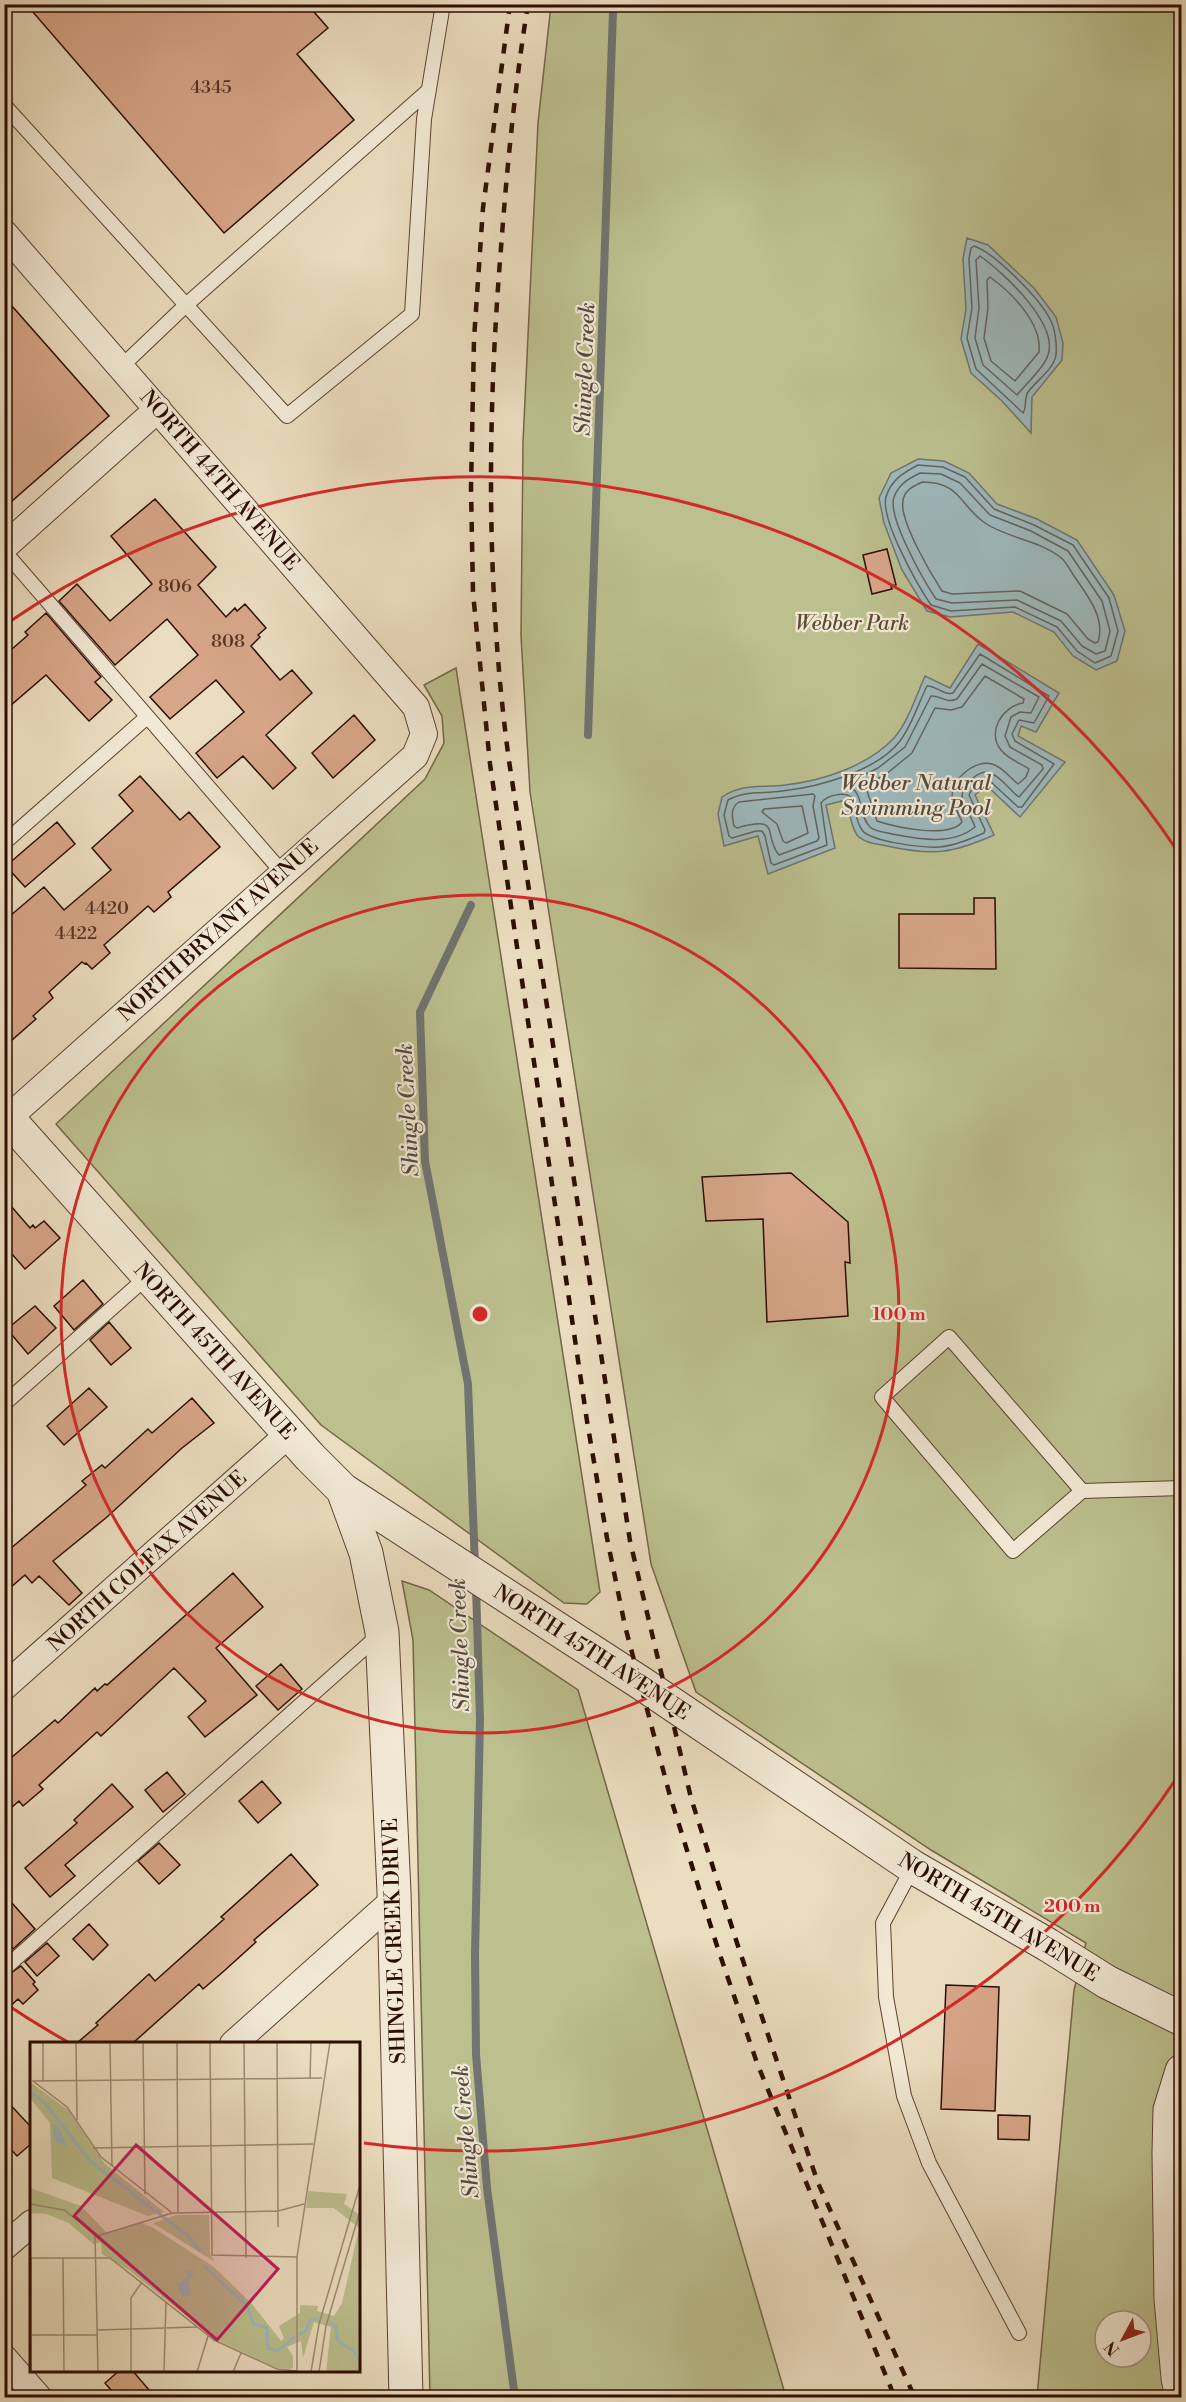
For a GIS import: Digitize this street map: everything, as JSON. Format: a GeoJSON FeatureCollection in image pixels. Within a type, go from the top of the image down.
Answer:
{"type":"FeatureCollection","features":[{"type":"Feature","properties":{"kind":"street","name":"NORTH 44TH AVENUE"},"geometry":{"type":"LineString","coordinates":[[4,233],[416,706],[424,734]]}},
{"type":"Feature","properties":{"kind":"street"},"geometry":{"type":"LineString","coordinates":[[4,547],[158,409]]}},
{"type":"Feature","properties":{"kind":"street","name":"NORTH BRYANT AVENUE"},"geometry":{"type":"LineString","coordinates":[[6,1118],[415,756],[424,734]]}},
{"type":"Feature","properties":{"kind":"street","name":"NORTH 45TH AVENUE"},"geometry":{"type":"LineString","coordinates":[[6,1118],[289,1434],[343,1490],[568,1636],[913,1867],[1107,1982],[1182,2019]]}},
{"type":"Feature","properties":{"kind":"street","name":"NORTH COLFAX AVENUE"},"geometry":{"type":"LineString","coordinates":[[4,1687],[289,1434]]}},
{"type":"Feature","properties":{"kind":"street","name":"SHINGLE CREEK DRIVE"},"geometry":{"type":"LineString","coordinates":[[343,1490],[366,1553],[382,1632],[394,1900],[406,2397]]}},
{"type":"Feature","properties":{"kind":"street"},"geometry":{"type":"LineString","coordinates":[[234,2042],[394,1900]]}},
{"type":"Feature","properties":{"kind":"street"},"geometry":{"type":"LineString","coordinates":[[1182,2071],[1170,2110],[1171,2299],[1178,2378],[1182,2397]]}},
{"type":"Feature","properties":{"kind":"street"},"geometry":{"type":"LineString","coordinates":[[1170,2188],[1182,2152]]}},
{"type":"Feature","properties":{"kind":"street"},"geometry":{"type":"LineString","coordinates":[[4,2247],[30,2225]]}},
{"type":"Feature","properties":{"kind":"street"},"geometry":{"type":"LineString","coordinates":[[4,2358],[39,2397]]}},
{"type":"Feature","properties":{"kind":"lane"},"geometry":{"type":"LineString","coordinates":[[4,105],[287,416],[412,314],[424,119],[443,4]]}},
{"type":"Feature","properties":{"kind":"lane"},"geometry":{"type":"LineString","coordinates":[[122,367],[186,305],[429,90]]}},
{"type":"Feature","properties":{"kind":"lane"},"geometry":{"type":"LineString","coordinates":[[4,551],[282,872]]}},
{"type":"Feature","properties":{"kind":"lane"},"geometry":{"type":"LineString","coordinates":[[4,843],[147,717]]}},
{"type":"Feature","properties":{"kind":"lane"},"geometry":{"type":"LineString","coordinates":[[4,1404],[148,1276]]}},
{"type":"Feature","properties":{"kind":"lane"},"geometry":{"type":"LineString","coordinates":[[1082,1491],[949,1337],[882,1397],[1013,1551],[1082,1491],[1182,1488]]}},
{"type":"Feature","properties":{"kind":"lane"},"geometry":{"type":"LineString","coordinates":[[4,1969],[382,1632]]}},
{"type":"Feature","properties":{"kind":"lane"},"geometry":{"type":"LineString","coordinates":[[913,1867],[883,1923],[886,1997],[904,2096],[929,2163],[1019,2333]]}},
{"type":"Feature","properties":{"kind":"green space","name":"Webber Park"},"geometry":{"type":"Polygon","coordinates":[[[551,5],[1181,5],[1181,2397],[1037,2397],[1074,1990],[1086,1943],[931,1850],[696,1692],[651,1564],[530,792],[521,636],[523,442],[538,123],[551,5]]]}},
{"type":"Feature","properties":{"kind":"green space"},"geometry":{"type":"Polygon","coordinates":[[[456,668],[600,1592],[587,1604],[564,1603],[321,1425],[56,1124],[425,779],[444,743],[442,716],[424,685],[456,668]]]}},
{"type":"Feature","properties":{"kind":"green space"},"geometry":{"type":"Polygon","coordinates":[[[402,1581],[429,1590],[578,1690],[786,2397],[430,2397],[413,1640],[402,1581]]]}},
{"type":"Feature","properties":{"kind":"water"},"geometry":{"type":"Polygon","coordinates":[[[967,238],[988,245],[1034,288],[1056,317],[1063,343],[1062,360],[1032,397],[1031,433],[1002,401],[971,373],[961,339],[966,309],[963,259],[967,238]]]}},
{"type":"Feature","properties":{"kind":"water"},"geometry":{"type":"Polygon","coordinates":[[[918,459],[944,461],[969,473],[997,504],[1037,519],[1077,540],[1114,595],[1125,631],[1117,661],[1096,670],[1073,656],[1054,632],[1013,612],[950,617],[927,611],[902,570],[884,523],[879,498],[891,473],[918,459]]]}},
{"type":"Feature","properties":{"kind":"water","name":"Webber Natural Swimming Pool"},"geometry":{"type":"Polygon","coordinates":[[[978,644],[1059,693],[1036,732],[1021,726],[1018,736],[1065,762],[1020,817],[986,785],[975,795],[994,835],[966,846],[930,852],[875,844],[863,840],[855,832],[846,800],[826,805],[835,848],[768,874],[758,836],[724,846],[718,814],[722,797],[745,788],[799,783],[829,776],[871,757],[899,732],[925,676],[950,688],[978,644]]]}},
{"type":"Feature","properties":{"kind":"building"},"geometry":{"type":"Polygon","coordinates":[[[26,4],[307,4],[328,28],[297,54],[354,120],[224,233],[26,4]]]}},
{"type":"Feature","properties":{"kind":"building"},"geometry":{"type":"Polygon","coordinates":[[[4,297],[109,416],[4,508],[4,297]]]}},
{"type":"Feature","properties":{"kind":"building"},"geometry":{"type":"Polygon","coordinates":[[[155,499],[216,567],[198,585],[226,617],[235,608],[237,611],[245,604],[266,628],[251,646],[280,680],[292,670],[312,693],[266,735],[296,768],[273,789],[243,756],[217,778],[196,753],[244,712],[216,680],[170,719],[150,697],[198,655],[167,619],[115,665],[59,601],[77,584],[110,621],[152,584],[111,536],[155,499]]]}},
{"type":"Feature","properties":{"kind":"building"},"geometry":{"type":"Polygon","coordinates":[[[887,549],[896,585],[891,586],[892,589],[872,594],[863,555],[887,549]]]}},
{"type":"Feature","properties":{"kind":"building"},"geometry":{"type":"Polygon","coordinates":[[[46,613],[101,677],[95,682],[112,700],[89,721],[46,675],[4,711],[4,656],[28,635],[25,632],[46,613]]]}},
{"type":"Feature","properties":{"kind":"building"},"geometry":{"type":"Polygon","coordinates":[[[354,715],[375,740],[333,778],[312,753],[354,715]]]}},
{"type":"Feature","properties":{"kind":"building"},"geometry":{"type":"Polygon","coordinates":[[[140,776],[180,820],[189,812],[220,847],[168,892],[171,897],[154,912],[148,906],[104,945],[110,953],[92,969],[82,962],[49,992],[53,998],[33,1016],[36,1019],[4,1047],[4,921],[44,887],[64,910],[111,870],[92,848],[133,811],[119,795],[140,776]]]}},
{"type":"Feature","properties":{"kind":"building"},"geometry":{"type":"Polygon","coordinates":[[[57,822],[75,844],[25,887],[6,866],[57,822]]]}},
{"type":"Feature","properties":{"kind":"building"},"geometry":{"type":"Polygon","coordinates":[[[974,898],[995,898],[996,969],[899,968],[899,914],[974,914],[974,898]]]}},
{"type":"Feature","properties":{"kind":"building"},"geometry":{"type":"Polygon","coordinates":[[[791,1173],[848,1222],[850,1263],[845,1262],[848,1316],[767,1322],[763,1219],[706,1221],[702,1177],[791,1173]]]}},
{"type":"Feature","properties":{"kind":"building"},"geometry":{"type":"Polygon","coordinates":[[[4,1198],[30,1228],[33,1225],[35,1228],[44,1221],[60,1238],[25,1269],[4,1245],[4,1198]]]}},
{"type":"Feature","properties":{"kind":"building"},"geometry":{"type":"Polygon","coordinates":[[[83,1280],[103,1304],[74,1330],[54,1306],[83,1280]]]}},
{"type":"Feature","properties":{"kind":"building"},"geometry":{"type":"Polygon","coordinates":[[[35,1306],[56,1328],[28,1354],[7,1329],[35,1306]]]}},
{"type":"Feature","properties":{"kind":"building"},"geometry":{"type":"Polygon","coordinates":[[[109,1322],[131,1348],[111,1365],[90,1340],[109,1322]]]}},
{"type":"Feature","properties":{"kind":"building"},"geometry":{"type":"Polygon","coordinates":[[[89,1388],[107,1407],[64,1445],[47,1426],[89,1388]]]}},
{"type":"Feature","properties":{"kind":"building"},"geometry":{"type":"Polygon","coordinates":[[[192,1398],[214,1423],[182,1448],[107,1517],[53,1561],[82,1593],[69,1605],[39,1576],[32,1583],[25,1575],[4,1593],[4,1554],[86,1485],[82,1481],[102,1465],[105,1468],[148,1429],[152,1433],[192,1398]]]}},
{"type":"Feature","properties":{"kind":"building"},"geometry":{"type":"Polygon","coordinates":[[[233,1573],[263,1607],[216,1648],[257,1695],[205,1737],[188,1717],[206,1701],[174,1668],[101,1736],[97,1732],[39,1785],[43,1789],[23,1806],[19,1801],[4,1814],[4,1764],[55,1720],[58,1723],[95,1688],[97,1691],[105,1684],[107,1685],[233,1573]]]}},
{"type":"Feature","properties":{"kind":"building"},"geometry":{"type":"Polygon","coordinates":[[[281,1664],[302,1689],[278,1710],[256,1686],[281,1664]]]}},
{"type":"Feature","properties":{"kind":"building"},"geometry":{"type":"Polygon","coordinates":[[[167,1772],[185,1794],[163,1812],[145,1790],[167,1772]]]}},
{"type":"Feature","properties":{"kind":"building"},"geometry":{"type":"Polygon","coordinates":[[[262,1781],[281,1803],[258,1823],[239,1801],[262,1781]]]}},
{"type":"Feature","properties":{"kind":"building"},"geometry":{"type":"Polygon","coordinates":[[[112,1784],[133,1807],[65,1865],[75,1876],[50,1897],[25,1868],[77,1823],[74,1820],[112,1784]]]}},
{"type":"Feature","properties":{"kind":"building"},"geometry":{"type":"Polygon","coordinates":[[[159,1843],[180,1865],[159,1884],[138,1861],[159,1843]]]}},
{"type":"Feature","properties":{"kind":"building"},"geometry":{"type":"Polygon","coordinates":[[[291,1854],[318,1885],[254,1940],[256,1942],[203,1989],[199,1984],[134,2042],[78,2042],[149,1974],[155,1981],[224,1919],[221,1917],[291,1854]]]}},
{"type":"Feature","properties":{"kind":"building"},"geometry":{"type":"Polygon","coordinates":[[[4,1894],[35,1929],[13,1949],[4,1939],[4,1894]]]}},
{"type":"Feature","properties":{"kind":"building"},"geometry":{"type":"Polygon","coordinates":[[[89,1924],[108,1945],[93,1960],[73,1939],[89,1924]]]}},
{"type":"Feature","properties":{"kind":"building"},"geometry":{"type":"Polygon","coordinates":[[[47,1943],[59,1956],[37,1976],[25,1962],[47,1943]]]}},
{"type":"Feature","properties":{"kind":"building"},"geometry":{"type":"Polygon","coordinates":[[[21,1966],[35,1982],[33,1984],[38,1990],[23,2004],[18,1999],[4,2012],[4,1978],[21,1966]]]}},
{"type":"Feature","properties":{"kind":"building"},"geometry":{"type":"Polygon","coordinates":[[[946,1985],[999,1987],[995,2111],[941,2109],[946,1985]]]}},
{"type":"Feature","properties":{"kind":"building"},"geometry":{"type":"Polygon","coordinates":[[[4,2098],[30,2126],[30,2145],[17,2156],[4,2142],[4,2098]]]}},
{"type":"Feature","properties":{"kind":"building"},"geometry":{"type":"Polygon","coordinates":[[[998,2115],[1030,2116],[1029,2140],[998,2139],[998,2115]]]}},
{"type":"Feature","properties":{"kind":"building"},"geometry":{"type":"Polygon","coordinates":[[[118,2372],[134,2372],[155,2397],[117,2397],[105,2383],[118,2372]]]}},
{"type":"Feature","properties":{"kind":"waterway","name":"Shingle Creek"},"geometry":{"type":"LineString","coordinates":[[588,735],[613,11],[616,4]]}},
{"type":"Feature","properties":{"kind":"waterway","name":"Shingle Creek"},"geometry":{"type":"LineString","coordinates":[[471,905],[420,1012],[425,1161],[468,1384],[475,1566]]}},
{"type":"Feature","properties":{"kind":"waterway","name":"Shingle Creek"},"geometry":{"type":"LineString","coordinates":[[476,1587],[480,1719],[475,1954],[476,2054],[487,2188],[515,2398]]}},
{"type":"Feature","properties":{"kind":"railway"},"geometry":{"type":"LineString","coordinates":[[510,4],[483,208],[474,339],[471,488],[473,593],[490,764],[587,1421],[625,1626],[670,1796],[718,1949],[757,2063],[895,2398]]}},
{"type":"Feature","properties":{"kind":"railway"},"geometry":{"type":"LineString","coordinates":[[528,4],[509,157],[496,312],[491,440],[496,633],[509,761],[630,1541],[691,1798],[737,1943],[818,2183],[915,2398]]}}]}
